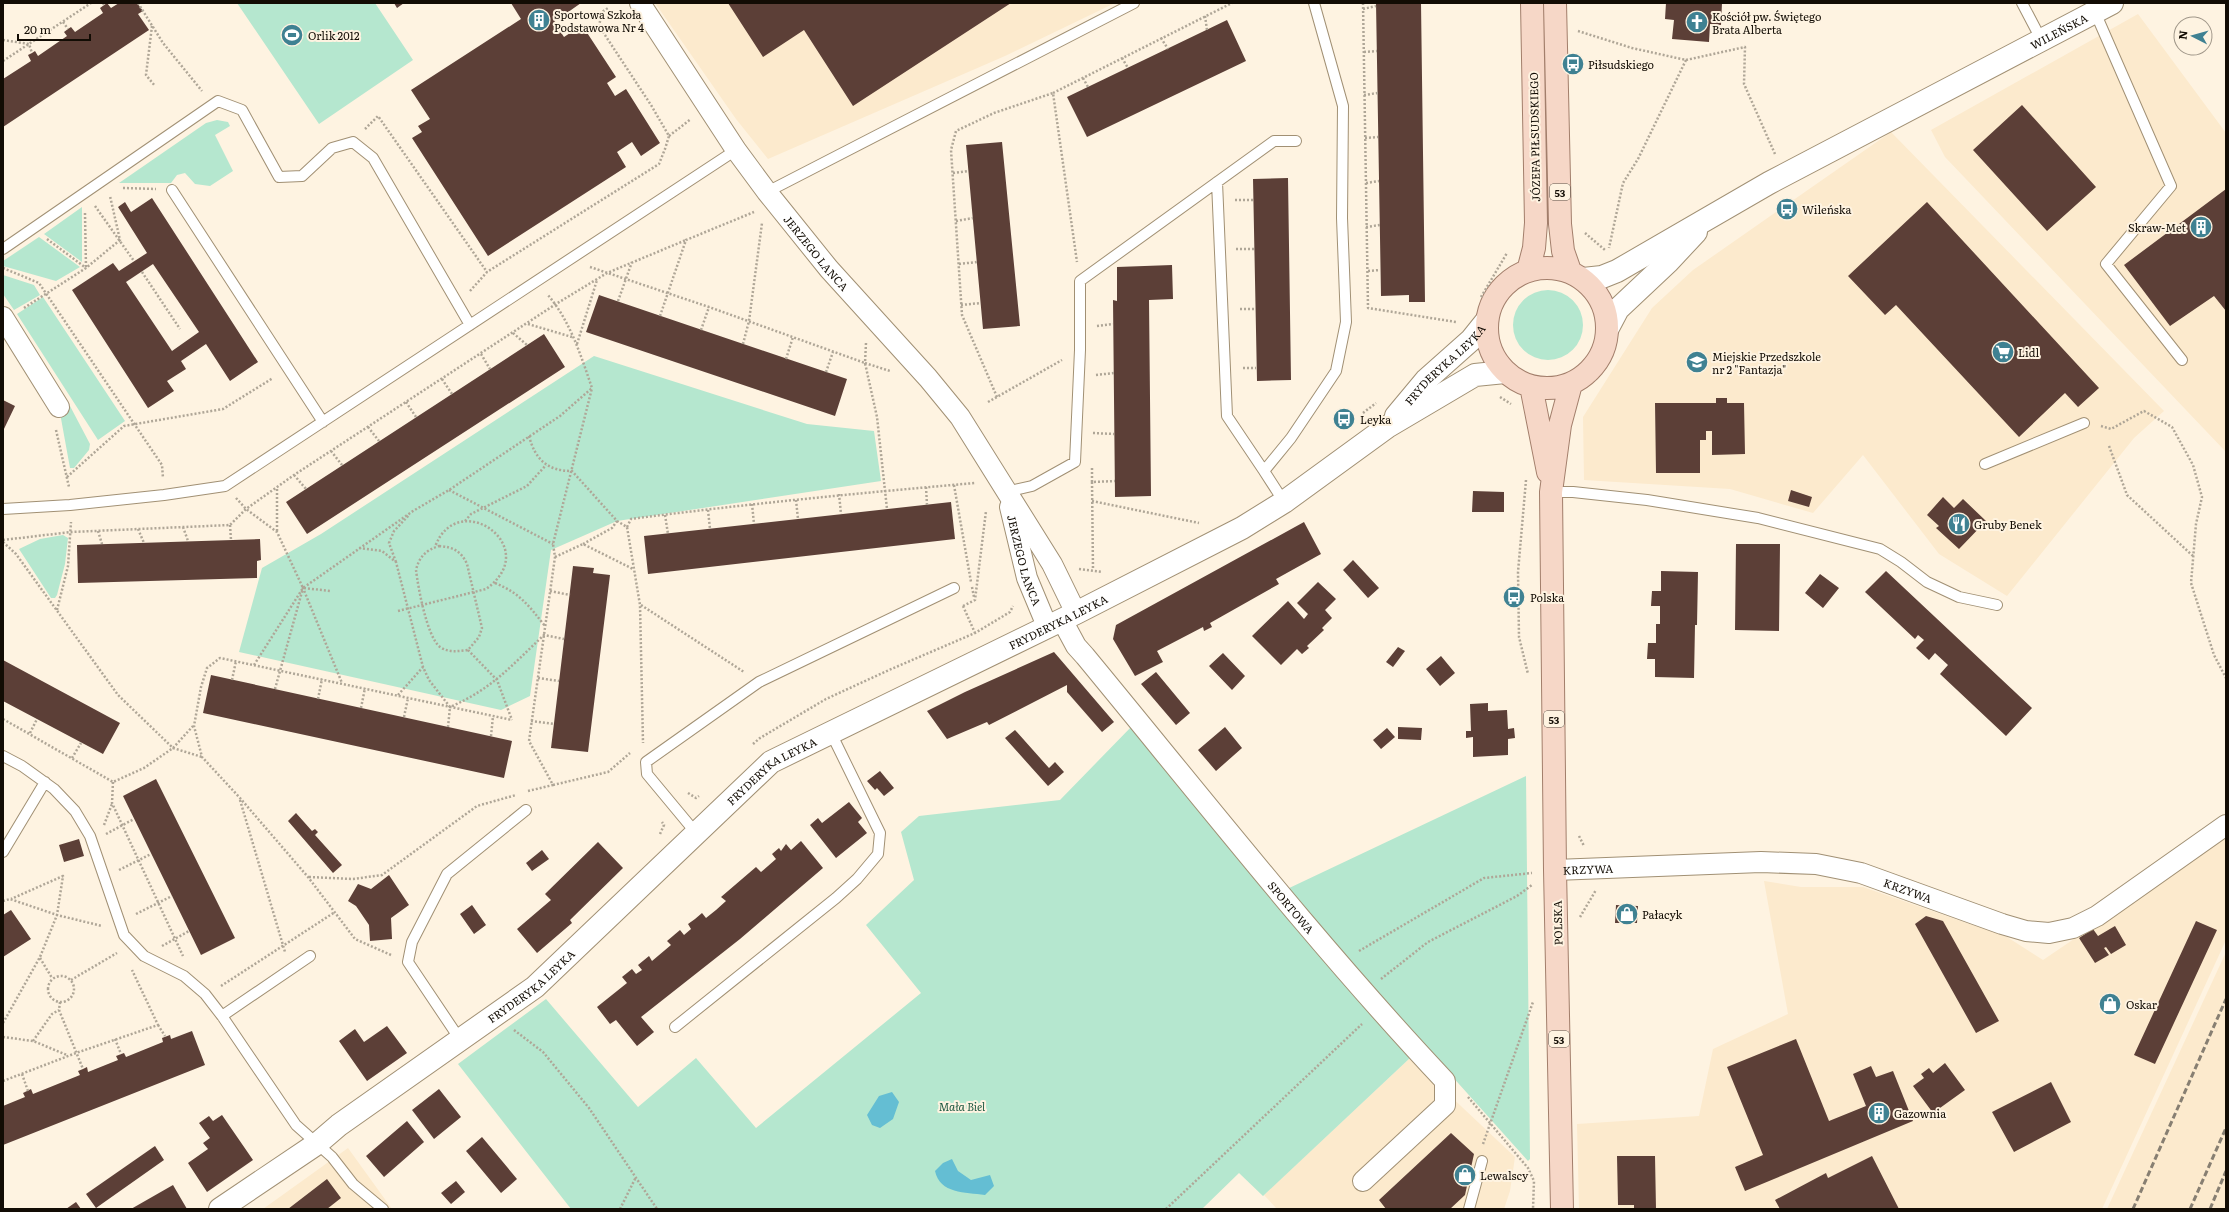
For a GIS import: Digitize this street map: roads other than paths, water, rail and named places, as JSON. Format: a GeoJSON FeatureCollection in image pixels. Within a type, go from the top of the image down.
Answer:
{"type":"FeatureCollection","features":[{"type":"Feature","properties":{"kind":"main road","name":"JÓZEFA PIŁSUDSKIEGO"},"geometry":{"type":"LineString","coordinates":[[1528,271],[1534,248],[1536,223],[1532,3]]}},
{"type":"Feature","properties":{"kind":"main road","name":"53"},"geometry":{"type":"LineString","coordinates":[[1555,3],[1560,224],[1563,251],[1577,275],[1601,301],[1608,328],[1606,344],[1599,360],[1586,374],[1571,384],[1543,389],[1517,380],[1505,372],[1499,365],[1490,348],[1483,311],[1513,278],[1528,271],[1542,267],[1577,275]]}},
{"type":"Feature","properties":{"kind":"main road","name":"POLSKA"},"geometry":{"type":"LineString","coordinates":[[1562,1209],[1555,870],[1551,492],[1560,425],[1571,384]]}},
{"type":"Feature","properties":{"kind":"main road","name":"POLSKA"},"geometry":{"type":"LineString","coordinates":[[1531,386],[1551,492]]}},
{"type":"Feature","properties":{"kind":"street","name":"JERZEGO LANCA"},"geometry":{"type":"LineString","coordinates":[[640,3],[736,150],[767,192],[829,269],[928,378],[960,417],[1052,564],[1062,620]]}},
{"type":"Feature","properties":{"kind":"street","name":"WILEŃSKA"},"geometry":{"type":"LineString","coordinates":[[1577,275],[1602,277],[1617,271],[1709,218],[1947,89],[2042,41],[2104,7]]}},
{"type":"Feature","properties":{"kind":"street","name":"WILEŃSKA"},"geometry":{"type":"LineString","coordinates":[[1608,328],[1618,309],[1668,262],[1709,218]]}},
{"type":"Feature","properties":{"kind":"street","name":"FRYDERYKA LEYKA"},"geometry":{"type":"LineString","coordinates":[[1387,428],[1426,380],[1472,340],[1483,311]]}},
{"type":"Feature","properties":{"kind":"street"},"geometry":{"type":"LineString","coordinates":[[4,318],[59,407]]}},
{"type":"Feature","properties":{"kind":"street","name":"FRYDERYKA LEYKA"},"geometry":{"type":"LineString","coordinates":[[220,1209],[318,1143],[339,1125],[460,1041],[506,1022],[535,987],[771,762],[1062,620],[1242,528],[1284,502],[1387,428],[1476,375],[1505,372]]}},
{"type":"Feature","properties":{"kind":"street","name":"JERZEGO LANCA"},"geometry":{"type":"LineString","coordinates":[[1006,492],[1027,578],[1062,620]]}},
{"type":"Feature","properties":{"kind":"street","name":"SPORTOWA"},"geometry":{"type":"LineString","coordinates":[[1062,620],[1076,646],[1378,1009],[1444,1081],[1445,1105],[1363,1181]]}},
{"type":"Feature","properties":{"kind":"street","name":"KRZYWA"},"geometry":{"type":"LineString","coordinates":[[1555,870],[1761,862],[1816,864],[1861,873],[2002,924],[2026,931],[2049,933],[2073,928],[2098,916],[2226,825]]}},
{"type":"Feature","properties":{"kind":"lane"},"geometry":{"type":"LineString","coordinates":[[767,192],[1134,3]]}},
{"type":"Feature","properties":{"kind":"lane"},"geometry":{"type":"LineString","coordinates":[[1264,471],[1290,438],[1336,371],[1346,322],[1342,218],[1343,106],[1314,3]]}},
{"type":"Feature","properties":{"kind":"lane"},"geometry":{"type":"LineString","coordinates":[[2022,3],[2042,41]]}},
{"type":"Feature","properties":{"kind":"lane"},"geometry":{"type":"LineString","coordinates":[[2104,7],[2171,186],[2106,264],[2182,360]]}},
{"type":"Feature","properties":{"kind":"lane"},"geometry":{"type":"LineString","coordinates":[[3,249],[218,101],[242,110],[279,177],[302,176],[332,148],[353,142],[373,158],[459,303],[470,325]]}},
{"type":"Feature","properties":{"kind":"lane"},"geometry":{"type":"LineString","coordinates":[[1006,492],[1032,486],[1075,462],[1080,350],[1080,281],[1274,141],[1296,141]]}},
{"type":"Feature","properties":{"kind":"lane"},"geometry":{"type":"LineString","coordinates":[[3,509],[70,505],[164,495],[225,486],[536,280],[736,150]]}},
{"type":"Feature","properties":{"kind":"lane"},"geometry":{"type":"LineString","coordinates":[[1217,182],[1227,416],[1284,502]]}},
{"type":"Feature","properties":{"kind":"lane"},"geometry":{"type":"LineString","coordinates":[[172,190],[323,422]]}},
{"type":"Feature","properties":{"kind":"lane"},"geometry":{"type":"LineString","coordinates":[[1985,464],[2084,423]]}},
{"type":"Feature","properties":{"kind":"lane"},"geometry":{"type":"LineString","coordinates":[[1551,492],[1573,492],[1617,496],[1758,518],[1880,549],[1901,562],[1927,582],[1959,597],[1997,606]]}},
{"type":"Feature","properties":{"kind":"lane"},"geometry":{"type":"LineString","coordinates":[[696,833],[648,774],[646,762],[759,682],[954,588]]}},
{"type":"Feature","properties":{"kind":"lane"},"geometry":{"type":"LineString","coordinates":[[675,1027],[836,898],[857,879],[878,854],[880,833],[830,733]]}},
{"type":"Feature","properties":{"kind":"lane"},"geometry":{"type":"LineString","coordinates":[[3,756],[22,766],[45,782],[54,789],[75,811],[90,836],[124,935],[144,956],[184,976],[205,994],[222,1016],[296,1125],[332,1157],[353,1184],[383,1209]]}},
{"type":"Feature","properties":{"kind":"lane"},"geometry":{"type":"LineString","coordinates":[[3,852],[45,782]]}},
{"type":"Feature","properties":{"kind":"lane"},"geometry":{"type":"LineString","coordinates":[[460,1041],[408,962],[412,942],[446,874],[526,810]]}},
{"type":"Feature","properties":{"kind":"lane"},"geometry":{"type":"LineString","coordinates":[[222,1016],[310,956]]}},
{"type":"Feature","properties":{"kind":"lane"},"geometry":{"type":"LineString","coordinates":[[1469,1209],[1482,1161]]}},
{"type":"Feature","properties":{"kind":"water"},"geometry":{"type":"Polygon","coordinates":[[[892,1092],[899,1102],[893,1119],[880,1128],[872,1125],[867,1115],[879,1096],[892,1092]]]}},
{"type":"Feature","properties":{"kind":"water"},"geometry":{"type":"Polygon","coordinates":[[[952,1159],[958,1171],[971,1180],[990,1175],[994,1186],[985,1195],[962,1192],[948,1188],[938,1179],[935,1171],[943,1163],[952,1159]]]}},
{"type":"Feature","properties":{"kind":"railway"},"geometry":{"type":"LineString","coordinates":[[2133,1209],[2226,999]]}},
{"type":"Feature","properties":{"kind":"railway"},"geometry":{"type":"LineString","coordinates":[[2190,1209],[2226,1128]]}},
{"type":"Feature","properties":{"kind":"railway"},"geometry":{"type":"LineString","coordinates":[[2210,1209],[2226,1171]]}},
{"type":"Feature","properties":{"kind":"place","name":"Sportowa Szkoła Podstawowa Nr 4"},"geometry":{"type":"Point","coordinates":[539,20]}},
{"type":"Feature","properties":{"kind":"place","name":"Kościół pw. Świętego Brata Alberta"},"geometry":{"type":"Point","coordinates":[1697,22]}},
{"type":"Feature","properties":{"kind":"place","name":"Orlik 2012"},"geometry":{"type":"Point","coordinates":[292,35]}},
{"type":"Feature","properties":{"kind":"place","name":"Piłsudskiego"},"geometry":{"type":"Point","coordinates":[1573,64]}},
{"type":"Feature","properties":{"kind":"place","name":"Wileńska"},"geometry":{"type":"Point","coordinates":[1787,209]}},
{"type":"Feature","properties":{"kind":"place","name":"Skraw-Met"},"geometry":{"type":"Point","coordinates":[2201,227]}},
{"type":"Feature","properties":{"kind":"place","name":"Lidl"},"geometry":{"type":"Point","coordinates":[2003,352]}},
{"type":"Feature","properties":{"kind":"place","name":"Miejskie Przedszkole nr 2 \"Fantazja\""},"geometry":{"type":"Point","coordinates":[1697,362]}},
{"type":"Feature","properties":{"kind":"place","name":"Leyka"},"geometry":{"type":"Point","coordinates":[1344,419]}},
{"type":"Feature","properties":{"kind":"place","name":"Gruby Benek"},"geometry":{"type":"Point","coordinates":[1959,524]}},
{"type":"Feature","properties":{"kind":"place","name":"Polska"},"geometry":{"type":"Point","coordinates":[1514,597]}},
{"type":"Feature","properties":{"kind":"place","name":"Pałacyk"},"geometry":{"type":"Point","coordinates":[1627,914]}},
{"type":"Feature","properties":{"kind":"place","name":"Oskar"},"geometry":{"type":"Point","coordinates":[2110,1004]}},
{"type":"Feature","properties":{"kind":"place","name":"Gazownia"},"geometry":{"type":"Point","coordinates":[1879,1113]}},
{"type":"Feature","properties":{"kind":"place","name":"Lewalscy"},"geometry":{"type":"Point","coordinates":[1465,1175]}},
{"type":"Feature","properties":{"kind":"park label","name":"Mała Biel"},"geometry":{"type":"Point","coordinates":[962,1106]}}]}
